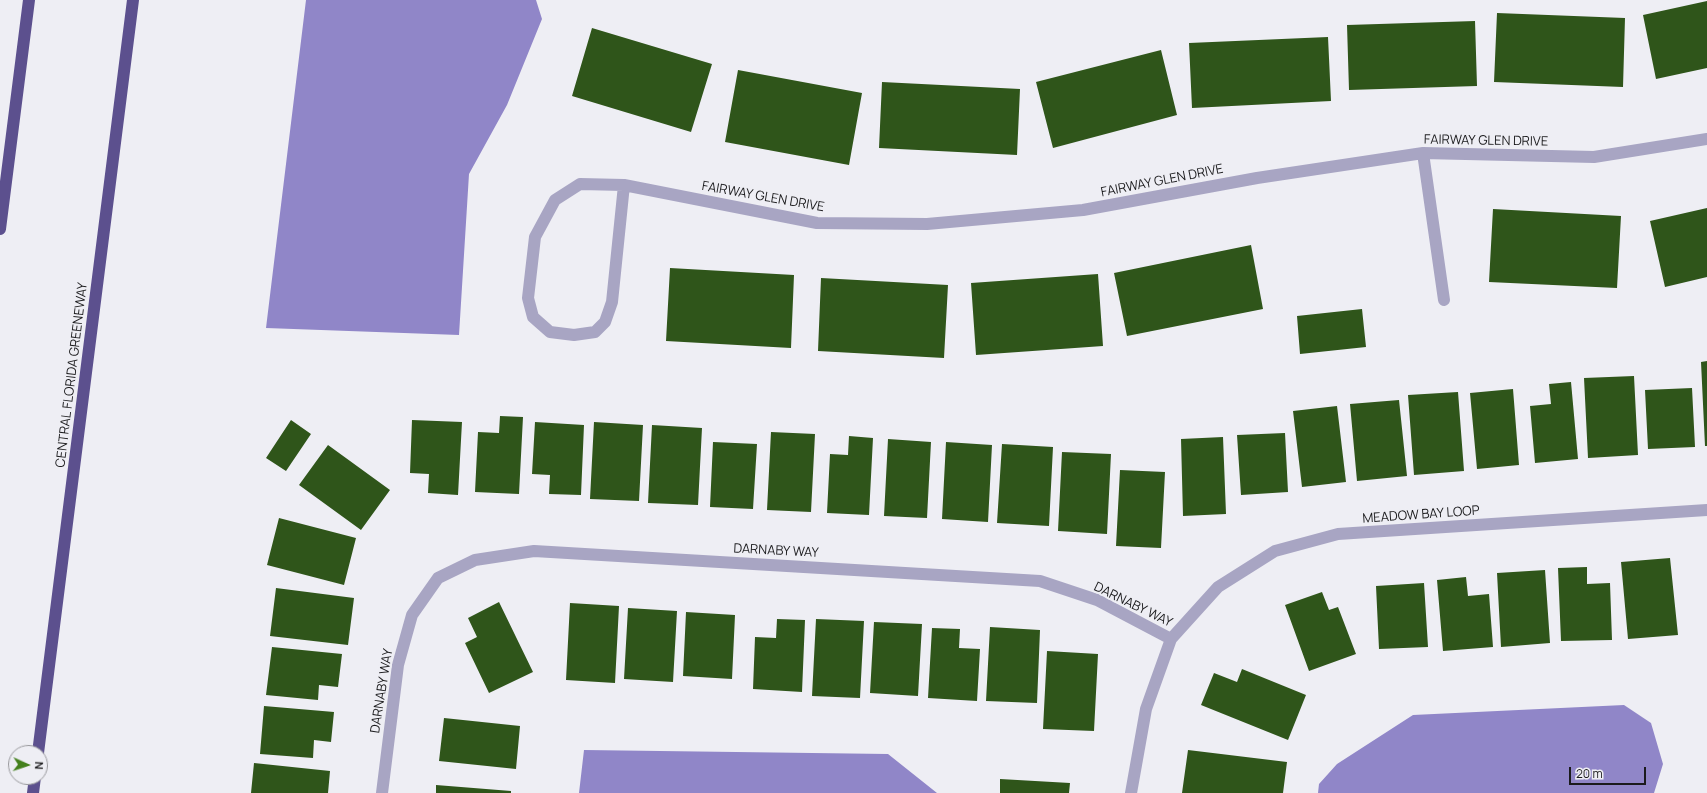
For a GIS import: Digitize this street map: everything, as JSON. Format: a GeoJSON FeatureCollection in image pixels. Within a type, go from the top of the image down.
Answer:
{"type":"FeatureCollection","features":[{"type":"Feature","properties":{"kind":"highway"},"geometry":{"type":"LineString","coordinates":[[0,228],[29,0]]}},
{"type":"Feature","properties":{"kind":"highway","name":"CENTRAL FLORIDA GREENEWAY"},"geometry":{"type":"LineString","coordinates":[[39,745],[133,0]]}},
{"type":"Feature","properties":{"kind":"street","name":"FAIRWAY GLEN DRIVE"},"geometry":{"type":"LineString","coordinates":[[624,185],[612,302],[605,322],[595,332],[574,335],[550,332],[533,317],[528,298],[535,237],[555,200],[580,184],[624,185],[817,223],[927,224],[1083,210],[1257,178],[1423,153],[1594,158],[1707,139]]}},
{"type":"Feature","properties":{"kind":"street"},"geometry":{"type":"LineString","coordinates":[[1423,153],[1444,300]]}},
{"type":"Feature","properties":{"kind":"street","name":"MEADOW BAY LOOP"},"geometry":{"type":"LineString","coordinates":[[1171,639],[1218,587],[1275,551],[1338,534],[1707,510]]}},
{"type":"Feature","properties":{"kind":"street","name":"DARNABY WAY"},"geometry":{"type":"LineString","coordinates":[[382,793],[398,665],[412,615],[438,578],[476,560],[534,551],[1040,581],[1097,600],[1171,639],[1146,709],[1131,793]]}},
{"type":"Feature","properties":{"kind":"shaded area"},"geometry":{"type":"Polygon","coordinates":[[[306,0],[536,0],[542,19],[507,105],[469,174],[459,335],[266,328],[306,0]]]}},
{"type":"Feature","properties":{"kind":"shaded area"},"geometry":{"type":"Polygon","coordinates":[[[1624,705],[1651,723],[1663,764],[1654,793],[1318,793],[1319,784],[1337,764],[1413,715],[1624,705]]]}},
{"type":"Feature","properties":{"kind":"shaded area"},"geometry":{"type":"Polygon","coordinates":[[[584,750],[888,754],[937,793],[579,793],[584,750]]]}},
{"type":"Feature","properties":{"kind":"building"},"geometry":{"type":"Polygon","coordinates":[[[1707,1],[1707,68],[1656,79],[1643,15],[1707,1]]]}},
{"type":"Feature","properties":{"kind":"building"},"geometry":{"type":"Polygon","coordinates":[[[1497,13],[1625,18],[1623,87],[1494,82],[1497,13]]]}},
{"type":"Feature","properties":{"kind":"building"},"geometry":{"type":"Polygon","coordinates":[[[1475,21],[1477,86],[1349,90],[1347,25],[1475,21]]]}},
{"type":"Feature","properties":{"kind":"building"},"geometry":{"type":"Polygon","coordinates":[[[592,28],[712,64],[691,132],[572,96],[592,28]]]}},
{"type":"Feature","properties":{"kind":"building"},"geometry":{"type":"Polygon","coordinates":[[[1328,37],[1331,101],[1192,108],[1189,43],[1328,37]]]}},
{"type":"Feature","properties":{"kind":"building"},"geometry":{"type":"Polygon","coordinates":[[[1161,50],[1177,115],[1053,148],[1036,82],[1161,50]]]}},
{"type":"Feature","properties":{"kind":"building"},"geometry":{"type":"Polygon","coordinates":[[[738,70],[862,93],[849,165],[725,142],[738,70]]]}},
{"type":"Feature","properties":{"kind":"building"},"geometry":{"type":"Polygon","coordinates":[[[882,82],[1020,89],[1017,155],[879,148],[882,82]]]}},
{"type":"Feature","properties":{"kind":"building"},"geometry":{"type":"Polygon","coordinates":[[[1707,208],[1707,277],[1665,287],[1650,221],[1707,208]]]}},
{"type":"Feature","properties":{"kind":"building"},"geometry":{"type":"Polygon","coordinates":[[[1493,209],[1621,216],[1617,288],[1489,282],[1493,209]]]}},
{"type":"Feature","properties":{"kind":"building"},"geometry":{"type":"Polygon","coordinates":[[[1251,245],[1263,309],[1127,336],[1114,273],[1251,245]]]}},
{"type":"Feature","properties":{"kind":"building"},"geometry":{"type":"Polygon","coordinates":[[[670,268],[794,275],[791,348],[666,341],[670,268]]]}},
{"type":"Feature","properties":{"kind":"building"},"geometry":{"type":"Polygon","coordinates":[[[1098,274],[1103,346],[976,355],[971,283],[1098,274]]]}},
{"type":"Feature","properties":{"kind":"building"},"geometry":{"type":"Polygon","coordinates":[[[821,278],[948,285],[944,358],[818,351],[821,278]]]}},
{"type":"Feature","properties":{"kind":"building"},"geometry":{"type":"Polygon","coordinates":[[[1362,309],[1366,347],[1300,354],[1297,316],[1362,309]]]}},
{"type":"Feature","properties":{"kind":"building"},"geometry":{"type":"Polygon","coordinates":[[[1707,361],[1707,446],[1705,446],[1701,362],[1707,361]]]}},
{"type":"Feature","properties":{"kind":"building"},"geometry":{"type":"Polygon","coordinates":[[[1634,376],[1638,455],[1588,458],[1584,378],[1634,376]]]}},
{"type":"Feature","properties":{"kind":"building"},"geometry":{"type":"Polygon","coordinates":[[[1571,382],[1578,459],[1535,463],[1530,406],[1551,404],[1549,384],[1571,382]]]}},
{"type":"Feature","properties":{"kind":"building"},"geometry":{"type":"Polygon","coordinates":[[[1692,388],[1695,447],[1648,449],[1645,390],[1692,388]]]}},
{"type":"Feature","properties":{"kind":"building"},"geometry":{"type":"Polygon","coordinates":[[[1513,389],[1519,465],[1477,469],[1470,393],[1513,389]]]}},
{"type":"Feature","properties":{"kind":"building"},"geometry":{"type":"Polygon","coordinates":[[[1458,392],[1464,471],[1414,475],[1408,395],[1458,392]]]}},
{"type":"Feature","properties":{"kind":"building"},"geometry":{"type":"Polygon","coordinates":[[[1399,400],[1407,476],[1357,481],[1350,404],[1399,400]]]}},
{"type":"Feature","properties":{"kind":"building"},"geometry":{"type":"Polygon","coordinates":[[[1337,406],[1346,482],[1302,487],[1293,411],[1337,406]]]}},
{"type":"Feature","properties":{"kind":"building"},"geometry":{"type":"Polygon","coordinates":[[[500,416],[523,417],[519,494],[475,492],[478,432],[499,433],[500,416]]]}},
{"type":"Feature","properties":{"kind":"building"},"geometry":{"type":"Polygon","coordinates":[[[291,420],[311,434],[286,471],[266,458],[291,420]]]}},
{"type":"Feature","properties":{"kind":"building"},"geometry":{"type":"Polygon","coordinates":[[[412,420],[462,422],[458,495],[428,493],[429,474],[410,473],[412,420]]]}},
{"type":"Feature","properties":{"kind":"building"},"geometry":{"type":"Polygon","coordinates":[[[535,422],[584,425],[581,495],[549,494],[550,475],[532,474],[535,422]]]}},
{"type":"Feature","properties":{"kind":"building"},"geometry":{"type":"Polygon","coordinates":[[[594,422],[643,425],[639,501],[590,499],[594,422]]]}},
{"type":"Feature","properties":{"kind":"building"},"geometry":{"type":"Polygon","coordinates":[[[652,425],[702,428],[698,505],[648,503],[652,425]]]}},
{"type":"Feature","properties":{"kind":"building"},"geometry":{"type":"Polygon","coordinates":[[[771,432],[815,434],[811,512],[767,510],[771,432]]]}},
{"type":"Feature","properties":{"kind":"building"},"geometry":{"type":"Polygon","coordinates":[[[1285,433],[1288,492],[1241,495],[1237,435],[1285,433]]]}},
{"type":"Feature","properties":{"kind":"building"},"geometry":{"type":"Polygon","coordinates":[[[849,436],[873,438],[869,515],[827,513],[830,454],[848,455],[849,436]]]}},
{"type":"Feature","properties":{"kind":"building"},"geometry":{"type":"Polygon","coordinates":[[[1223,437],[1226,514],[1183,516],[1181,439],[1223,437]]]}},
{"type":"Feature","properties":{"kind":"building"},"geometry":{"type":"Polygon","coordinates":[[[888,439],[931,442],[927,518],[884,516],[888,439]]]}},
{"type":"Feature","properties":{"kind":"building"},"geometry":{"type":"Polygon","coordinates":[[[713,442],[757,444],[753,509],[710,507],[713,442]]]}},
{"type":"Feature","properties":{"kind":"building"},"geometry":{"type":"Polygon","coordinates":[[[946,442],[992,445],[988,522],[942,519],[946,442]]]}},
{"type":"Feature","properties":{"kind":"building"},"geometry":{"type":"Polygon","coordinates":[[[1002,444],[1053,447],[1049,526],[997,523],[1002,444]]]}},
{"type":"Feature","properties":{"kind":"building"},"geometry":{"type":"Polygon","coordinates":[[[328,445],[390,490],[361,530],[299,485],[328,445]]]}},
{"type":"Feature","properties":{"kind":"building"},"geometry":{"type":"Polygon","coordinates":[[[1062,452],[1111,454],[1107,534],[1058,531],[1062,452]]]}},
{"type":"Feature","properties":{"kind":"building"},"geometry":{"type":"Polygon","coordinates":[[[1120,470],[1165,472],[1161,548],[1116,546],[1120,470]]]}},
{"type":"Feature","properties":{"kind":"building"},"geometry":{"type":"Polygon","coordinates":[[[279,518],[356,538],[344,585],[267,565],[279,518]]]}},
{"type":"Feature","properties":{"kind":"building"},"geometry":{"type":"Polygon","coordinates":[[[1670,558],[1678,635],[1628,639],[1621,562],[1670,558]]]}},
{"type":"Feature","properties":{"kind":"building"},"geometry":{"type":"Polygon","coordinates":[[[1587,567],[1587,584],[1610,583],[1612,640],[1561,641],[1558,568],[1587,567]]]}},
{"type":"Feature","properties":{"kind":"building"},"geometry":{"type":"Polygon","coordinates":[[[1545,570],[1550,643],[1501,647],[1497,573],[1545,570]]]}},
{"type":"Feature","properties":{"kind":"building"},"geometry":{"type":"Polygon","coordinates":[[[1466,577],[1468,596],[1489,594],[1493,647],[1443,651],[1437,580],[1466,577]]]}},
{"type":"Feature","properties":{"kind":"building"},"geometry":{"type":"Polygon","coordinates":[[[1424,583],[1428,647],[1379,649],[1376,586],[1424,583]]]}},
{"type":"Feature","properties":{"kind":"building"},"geometry":{"type":"Polygon","coordinates":[[[276,588],[354,598],[348,645],[270,636],[276,588]]]}},
{"type":"Feature","properties":{"kind":"building"},"geometry":{"type":"Polygon","coordinates":[[[1322,592],[1329,610],[1338,607],[1356,654],[1309,671],[1285,605],[1322,592]]]}},
{"type":"Feature","properties":{"kind":"building"},"geometry":{"type":"Polygon","coordinates":[[[499,602],[533,672],[489,693],[465,643],[477,637],[468,618],[499,602]]]}},
{"type":"Feature","properties":{"kind":"building"},"geometry":{"type":"Polygon","coordinates":[[[570,603],[619,606],[615,683],[566,680],[570,603]]]}},
{"type":"Feature","properties":{"kind":"building"},"geometry":{"type":"Polygon","coordinates":[[[628,608],[677,611],[673,682],[624,679],[628,608]]]}},
{"type":"Feature","properties":{"kind":"building"},"geometry":{"type":"Polygon","coordinates":[[[686,612],[735,615],[732,679],[683,676],[686,612]]]}},
{"type":"Feature","properties":{"kind":"building"},"geometry":{"type":"Polygon","coordinates":[[[777,619],[805,620],[802,692],[753,689],[755,637],[776,638],[777,619]]]}},
{"type":"Feature","properties":{"kind":"building"},"geometry":{"type":"Polygon","coordinates":[[[816,619],[864,621],[860,698],[812,696],[816,619]]]}},
{"type":"Feature","properties":{"kind":"building"},"geometry":{"type":"Polygon","coordinates":[[[874,622],[922,624],[918,696],[870,693],[874,622]]]}},
{"type":"Feature","properties":{"kind":"building"},"geometry":{"type":"Polygon","coordinates":[[[990,627],[1040,630],[1037,703],[986,701],[990,627]]]}},
{"type":"Feature","properties":{"kind":"building"},"geometry":{"type":"Polygon","coordinates":[[[932,628],[960,629],[959,648],[980,649],[977,701],[928,698],[932,628]]]}},
{"type":"Feature","properties":{"kind":"building"},"geometry":{"type":"Polygon","coordinates":[[[272,647],[342,654],[338,687],[319,685],[318,700],[266,695],[272,647]]]}},
{"type":"Feature","properties":{"kind":"building"},"geometry":{"type":"Polygon","coordinates":[[[1047,651],[1098,654],[1094,731],[1043,729],[1047,651]]]}},
{"type":"Feature","properties":{"kind":"building"},"geometry":{"type":"Polygon","coordinates":[[[1242,669],[1306,695],[1288,740],[1201,705],[1214,673],[1237,682],[1242,669]]]}},
{"type":"Feature","properties":{"kind":"building"},"geometry":{"type":"Polygon","coordinates":[[[264,706],[334,712],[331,742],[314,740],[313,758],[260,754],[264,706]]]}},
{"type":"Feature","properties":{"kind":"building"},"geometry":{"type":"Polygon","coordinates":[[[444,718],[520,726],[516,769],[439,761],[444,718]]]}},
{"type":"Feature","properties":{"kind":"building"},"geometry":{"type":"Polygon","coordinates":[[[1188,750],[1287,762],[1283,793],[1182,793],[1188,750]]]}},
{"type":"Feature","properties":{"kind":"building"},"geometry":{"type":"Polygon","coordinates":[[[254,763],[330,771],[328,793],[251,793],[254,763]]]}},
{"type":"Feature","properties":{"kind":"building"},"geometry":{"type":"Polygon","coordinates":[[[1000,779],[1070,783],[1069,793],[1000,793],[1000,779]]]}},
{"type":"Feature","properties":{"kind":"building"},"geometry":{"type":"Polygon","coordinates":[[[436,785],[511,791],[511,793],[436,793],[436,785]]]}}]}
